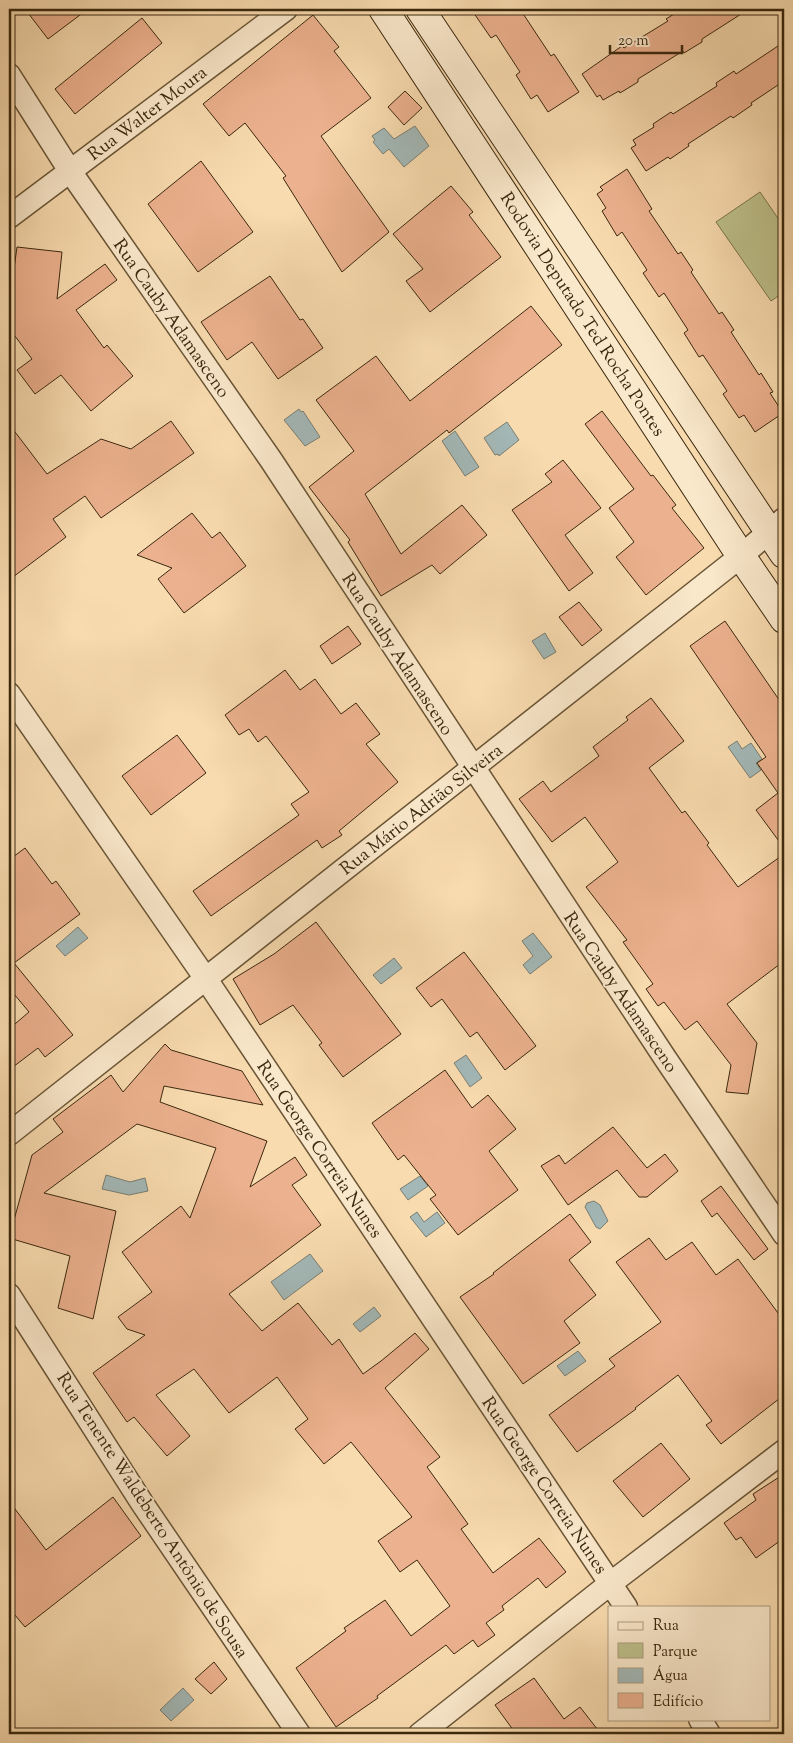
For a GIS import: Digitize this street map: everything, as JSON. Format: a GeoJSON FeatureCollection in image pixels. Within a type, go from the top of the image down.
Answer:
{"type":"FeatureCollection","features":[{"type":"Feature","properties":{"kind":"main road","name":"Rodovia Deputado Ted Rocha Pontes"},"geometry":{"type":"LineString","coordinates":[[383,9],[741,556],[784,618]]}},
{"type":"Feature","properties":{"kind":"main road","name":"Rodovia Deputado Ted Rocha Pontes"},"geometry":{"type":"LineString","coordinates":[[420,9],[777,525],[784,554]]}},
{"type":"Feature","properties":{"kind":"street","name":"Rua Walter Moura"},"geometry":{"type":"LineString","coordinates":[[9,217],[286,9]]}},
{"type":"Feature","properties":{"kind":"street","name":"Rua Cauby Adamasceno"},"geometry":{"type":"LineString","coordinates":[[9,75],[70,171],[271,460],[665,1058],[784,1234]]}},
{"type":"Feature","properties":{"kind":"street","name":"Rua Mário Adrião Silveira"},"geometry":{"type":"LineString","coordinates":[[9,1134],[741,556],[777,525]]}},
{"type":"Feature","properties":{"kind":"street","name":"Rua George Correia Nunes"},"geometry":{"type":"LineString","coordinates":[[9,694],[206,979],[625,1606]]}},
{"type":"Feature","properties":{"kind":"street","name":"Rua Tenente Waldeberto Antônio de Sousa"},"geometry":{"type":"LineString","coordinates":[[9,1295],[142,1503],[299,1734]]}},
{"type":"Feature","properties":{"kind":"street"},"geometry":{"type":"LineString","coordinates":[[420,1734],[611,1583],[784,1451]]}},
{"type":"Feature","properties":{"kind":"street"},"geometry":{"type":"LineString","coordinates":[[701,1720],[709,1734]]}},
{"type":"Feature","properties":{"kind":"green space"},"geometry":{"type":"Polygon","coordinates":[[[760,192],[784,227],[784,292],[771,301],[716,222],[760,192]]]}},
{"type":"Feature","properties":{"kind":"water"},"geometry":{"type":"Polygon","coordinates":[[[415,126],[429,146],[404,167],[389,149],[383,154],[373,142],[375,140],[372,136],[384,128],[394,139],[415,126]]]}},
{"type":"Feature","properties":{"kind":"water"},"geometry":{"type":"Polygon","coordinates":[[[299,409],[301,412],[303,411],[320,437],[305,446],[284,420],[299,409]]]}},
{"type":"Feature","properties":{"kind":"water"},"geometry":{"type":"Polygon","coordinates":[[[507,422],[519,440],[499,456],[498,454],[495,455],[484,438],[507,422]]]}},
{"type":"Feature","properties":{"kind":"water"},"geometry":{"type":"Polygon","coordinates":[[[455,431],[479,467],[465,476],[442,441],[455,431]]]}},
{"type":"Feature","properties":{"kind":"water"},"geometry":{"type":"Polygon","coordinates":[[[545,633],[556,652],[544,659],[532,641],[545,633]]]}},
{"type":"Feature","properties":{"kind":"water"},"geometry":{"type":"Polygon","coordinates":[[[737,741],[742,749],[751,743],[762,759],[756,763],[761,770],[750,778],[728,747],[737,741]]]}},
{"type":"Feature","properties":{"kind":"water"},"geometry":{"type":"Polygon","coordinates":[[[78,927],[88,938],[65,956],[56,946],[78,927]]]}},
{"type":"Feature","properties":{"kind":"water"},"geometry":{"type":"Polygon","coordinates":[[[533,933],[552,957],[530,974],[523,965],[533,956],[522,941],[533,933]]]}},
{"type":"Feature","properties":{"kind":"water"},"geometry":{"type":"Polygon","coordinates":[[[394,958],[402,968],[381,984],[373,975],[394,958]]]}},
{"type":"Feature","properties":{"kind":"water"},"geometry":{"type":"Polygon","coordinates":[[[466,1055],[482,1078],[470,1087],[454,1063],[466,1055]]]}},
{"type":"Feature","properties":{"kind":"water"},"geometry":{"type":"Polygon","coordinates":[[[106,1175],[130,1182],[145,1178],[148,1191],[129,1195],[102,1189],[106,1175]]]}},
{"type":"Feature","properties":{"kind":"water"},"geometry":{"type":"Polygon","coordinates":[[[420,1176],[428,1186],[408,1200],[400,1189],[420,1176]]]}},
{"type":"Feature","properties":{"kind":"water"},"geometry":{"type":"Polygon","coordinates":[[[594,1201],[600,1205],[608,1221],[600,1229],[596,1227],[585,1207],[587,1203],[594,1201]]]}},
{"type":"Feature","properties":{"kind":"water"},"geometry":{"type":"Polygon","coordinates":[[[417,1212],[424,1222],[437,1212],[445,1223],[426,1237],[410,1217],[417,1212]]]}},
{"type":"Feature","properties":{"kind":"water"},"geometry":{"type":"Polygon","coordinates":[[[310,1254],[323,1271],[284,1300],[271,1282],[310,1254]]]}},
{"type":"Feature","properties":{"kind":"water"},"geometry":{"type":"Polygon","coordinates":[[[374,1307],[381,1316],[360,1332],[353,1324],[374,1307]]]}},
{"type":"Feature","properties":{"kind":"water"},"geometry":{"type":"Polygon","coordinates":[[[578,1351],[586,1361],[565,1376],[557,1366],[578,1351]]]}},
{"type":"Feature","properties":{"kind":"water"},"geometry":{"type":"Polygon","coordinates":[[[183,1688],[194,1700],[171,1721],[160,1710],[183,1688]]]}},
{"type":"Feature","properties":{"kind":"building"},"geometry":{"type":"Polygon","coordinates":[[[25,9],[88,9],[48,39],[25,9]]]}},
{"type":"Feature","properties":{"kind":"building"},"geometry":{"type":"Polygon","coordinates":[[[471,9],[520,9],[551,56],[554,54],[579,92],[548,112],[537,95],[531,99],[516,75],[520,72],[496,35],[491,38],[471,9]]]}},
{"type":"Feature","properties":{"kind":"building"},"geometry":{"type":"Polygon","coordinates":[[[682,9],[749,9],[702,39],[702,42],[684,53],[683,51],[638,79],[638,82],[620,93],[619,91],[603,100],[600,95],[597,97],[582,74],[622,46],[624,48],[668,21],[666,19],[682,9]]]}},
{"type":"Feature","properties":{"kind":"building"},"geometry":{"type":"Polygon","coordinates":[[[313,15],[339,47],[334,51],[371,98],[321,136],[389,232],[342,272],[283,178],[286,176],[245,123],[229,136],[203,104],[313,15]]]}},
{"type":"Feature","properties":{"kind":"building"},"geometry":{"type":"Polygon","coordinates":[[[142,18],[162,43],[75,114],[55,89],[142,18]]]}},
{"type":"Feature","properties":{"kind":"building"},"geometry":{"type":"Polygon","coordinates":[[[784,42],[784,81],[751,103],[752,105],[733,118],[731,116],[688,144],[689,146],[670,159],[668,157],[646,171],[631,148],[636,145],[633,140],[654,127],[653,124],[671,112],[673,114],[717,86],[716,83],[734,71],[736,74],[784,42]]]}},
{"type":"Feature","properties":{"kind":"building"},"geometry":{"type":"Polygon","coordinates":[[[405,91],[422,108],[404,125],[388,107],[405,91]]]}},
{"type":"Feature","properties":{"kind":"building"},"geometry":{"type":"Polygon","coordinates":[[[201,161],[253,232],[198,272],[148,204],[201,161]]]}},
{"type":"Feature","properties":{"kind":"building"},"geometry":{"type":"Polygon","coordinates":[[[627,169],[652,209],[649,211],[678,254],[681,252],[693,270],[691,272],[719,314],[722,312],[734,330],[731,332],[759,375],[761,373],[773,392],[770,393],[783,413],[755,432],[744,415],[739,418],[723,394],[727,391],[703,355],[699,357],[684,333],[688,330],[664,293],[659,297],[643,273],[647,270],[622,232],[617,236],[602,211],[606,208],[597,194],[603,190],[600,187],[627,169]]]}},
{"type":"Feature","properties":{"kind":"building"},"geometry":{"type":"Polygon","coordinates":[[[451,186],[473,212],[469,215],[501,257],[430,312],[406,281],[423,269],[393,234],[451,186]]]}},
{"type":"Feature","properties":{"kind":"building"},"geometry":{"type":"Polygon","coordinates":[[[17,247],[62,252],[57,299],[105,264],[117,280],[76,310],[104,348],[107,345],[133,376],[91,411],[61,375],[35,394],[17,370],[32,359],[9,328],[9,279],[13,276],[17,247]]]}},
{"type":"Feature","properties":{"kind":"building"},"geometry":{"type":"Polygon","coordinates":[[[270,276],[300,320],[303,319],[323,348],[278,379],[252,342],[227,360],[201,322],[270,276]]]}},
{"type":"Feature","properties":{"kind":"building"},"geometry":{"type":"Polygon","coordinates":[[[531,306],[562,345],[449,433],[447,430],[365,494],[401,554],[462,505],[487,535],[440,574],[432,565],[381,596],[348,542],[350,540],[309,487],[354,451],[316,400],[376,356],[410,401],[531,306]]]}},
{"type":"Feature","properties":{"kind":"building"},"geometry":{"type":"Polygon","coordinates":[[[602,411],[651,476],[653,475],[676,505],[672,508],[704,548],[646,595],[616,557],[634,542],[609,508],[634,489],[585,424],[602,411]]]}},
{"type":"Feature","properties":{"kind":"building"},"geometry":{"type":"Polygon","coordinates":[[[171,421],[194,453],[101,518],[85,496],[53,519],[66,537],[9,580],[9,424],[47,474],[101,439],[131,449],[171,421]]]}},
{"type":"Feature","properties":{"kind":"building"},"geometry":{"type":"Polygon","coordinates":[[[563,460],[601,508],[565,535],[593,573],[569,591],[512,510],[552,482],[545,474],[563,460]]]}},
{"type":"Feature","properties":{"kind":"building"},"geometry":{"type":"Polygon","coordinates":[[[192,513],[212,538],[220,532],[246,566],[184,613],[158,579],[172,568],[137,555],[192,513]]]}},
{"type":"Feature","properties":{"kind":"building"},"geometry":{"type":"Polygon","coordinates":[[[579,602],[602,630],[582,646],[559,617],[579,602]]]}},
{"type":"Feature","properties":{"kind":"building"},"geometry":{"type":"Polygon","coordinates":[[[725,621],[784,707],[784,848],[756,810],[778,793],[757,763],[766,757],[690,646],[725,621]]]}},
{"type":"Feature","properties":{"kind":"building"},"geometry":{"type":"Polygon","coordinates":[[[348,626],[361,644],[332,664],[320,646],[348,626]]]}},
{"type":"Feature","properties":{"kind":"building"},"geometry":{"type":"Polygon","coordinates":[[[285,670],[300,690],[315,679],[341,714],[356,703],[380,734],[366,744],[398,782],[339,831],[342,835],[322,848],[317,840],[211,916],[193,891],[299,815],[291,804],[309,792],[266,736],[258,742],[249,729],[239,735],[225,715],[285,670]]]}},
{"type":"Feature","properties":{"kind":"building"},"geometry":{"type":"Polygon","coordinates":[[[651,698],[684,741],[649,768],[682,813],[685,811],[709,843],[707,845],[738,887],[784,854],[784,961],[727,1004],[757,1043],[748,1094],[726,1092],[731,1065],[697,1021],[685,1030],[664,1002],[658,1006],[646,989],[653,984],[623,942],[627,940],[586,887],[618,862],[585,817],[552,842],[519,799],[543,781],[551,792],[599,756],[593,747],[628,720],[626,717],[651,698]]]}},
{"type":"Feature","properties":{"kind":"building"},"geometry":{"type":"Polygon","coordinates":[[[177,735],[206,773],[151,815],[122,776],[177,735]]]}},
{"type":"Feature","properties":{"kind":"building"},"geometry":{"type":"Polygon","coordinates":[[[25,848],[52,884],[56,881],[80,914],[14,963],[73,1035],[45,1057],[38,1048],[9,1070],[9,1029],[29,1012],[9,988],[9,860],[25,848]]]}},
{"type":"Feature","properties":{"kind":"building"},"geometry":{"type":"Polygon","coordinates":[[[316,922],[401,1034],[343,1077],[319,1045],[322,1043],[293,1005],[260,1025],[233,979],[274,954],[316,922]]]}},
{"type":"Feature","properties":{"kind":"building"},"geometry":{"type":"Polygon","coordinates":[[[464,952],[536,1046],[505,1070],[477,1032],[470,1037],[442,999],[431,1007],[416,988],[464,952]]]}},
{"type":"Feature","properties":{"kind":"building"},"geometry":{"type":"Polygon","coordinates":[[[165,1044],[171,1050],[242,1071],[263,1105],[164,1086],[160,1102],[267,1141],[250,1187],[295,1157],[307,1175],[292,1185],[321,1225],[229,1294],[262,1331],[298,1303],[332,1345],[339,1339],[363,1374],[415,1333],[429,1349],[385,1388],[440,1457],[427,1467],[468,1524],[461,1529],[493,1573],[539,1538],[566,1572],[546,1588],[538,1578],[502,1606],[504,1610],[486,1623],[495,1635],[478,1647],[473,1640],[454,1654],[446,1645],[377,1696],[378,1698],[336,1727],[296,1668],[346,1631],[344,1628],[385,1600],[411,1636],[450,1606],[417,1560],[400,1572],[378,1541],[412,1517],[351,1442],[324,1464],[295,1429],[308,1419],[277,1377],[229,1413],[194,1369],[156,1395],[190,1436],[167,1456],[134,1417],[127,1422],[93,1373],[145,1335],[127,1329],[118,1317],[152,1292],[122,1252],[181,1206],[190,1218],[216,1148],[137,1124],[44,1193],[116,1211],[93,1319],[58,1308],[70,1256],[9,1238],[32,1155],[63,1132],[53,1119],[111,1075],[123,1092],[165,1044]]]}},
{"type":"Feature","properties":{"kind":"building"},"geometry":{"type":"Polygon","coordinates":[[[445,1070],[472,1108],[488,1095],[516,1129],[489,1151],[518,1190],[458,1235],[430,1199],[436,1195],[404,1155],[398,1160],[372,1123],[445,1070]]]}},
{"type":"Feature","properties":{"kind":"building"},"geometry":{"type":"Polygon","coordinates":[[[613,1127],[647,1168],[665,1154],[678,1171],[647,1197],[639,1197],[617,1170],[568,1205],[541,1166],[559,1155],[565,1164],[613,1127]]]}},
{"type":"Feature","properties":{"kind":"building"},"geometry":{"type":"Polygon","coordinates":[[[721,1186],[768,1249],[754,1260],[717,1213],[712,1217],[701,1201],[721,1186]]]}},
{"type":"Feature","properties":{"kind":"building"},"geometry":{"type":"Polygon","coordinates":[[[570,1214],[591,1242],[569,1260],[596,1295],[564,1321],[580,1343],[523,1384],[460,1297],[494,1274],[570,1214]]]}},
{"type":"Feature","properties":{"kind":"building"},"geometry":{"type":"Polygon","coordinates":[[[649,1238],[666,1260],[692,1242],[716,1275],[738,1259],[784,1321],[784,1395],[721,1444],[706,1425],[712,1421],[678,1375],[636,1409],[577,1452],[549,1415],[615,1366],[609,1359],[661,1322],[616,1262],[649,1238]]]}},
{"type":"Feature","properties":{"kind":"building"},"geometry":{"type":"Polygon","coordinates":[[[661,1443],[690,1479],[643,1517],[613,1481],[661,1443]]]}},
{"type":"Feature","properties":{"kind":"building"},"geometry":{"type":"Polygon","coordinates":[[[784,1474],[784,1538],[756,1558],[741,1537],[736,1540],[724,1523],[756,1500],[753,1494],[784,1474]]]}},
{"type":"Feature","properties":{"kind":"building"},"geometry":{"type":"Polygon","coordinates":[[[113,1497],[141,1536],[25,1627],[9,1608],[9,1501],[46,1550],[113,1497]]]}},
{"type":"Feature","properties":{"kind":"building"},"geometry":{"type":"Polygon","coordinates":[[[214,1662],[227,1679],[211,1694],[195,1679],[214,1662]]]}},
{"type":"Feature","properties":{"kind":"building"},"geometry":{"type":"Polygon","coordinates":[[[534,1678],[564,1719],[580,1707],[601,1734],[516,1734],[495,1705],[534,1678]]]}}]}
